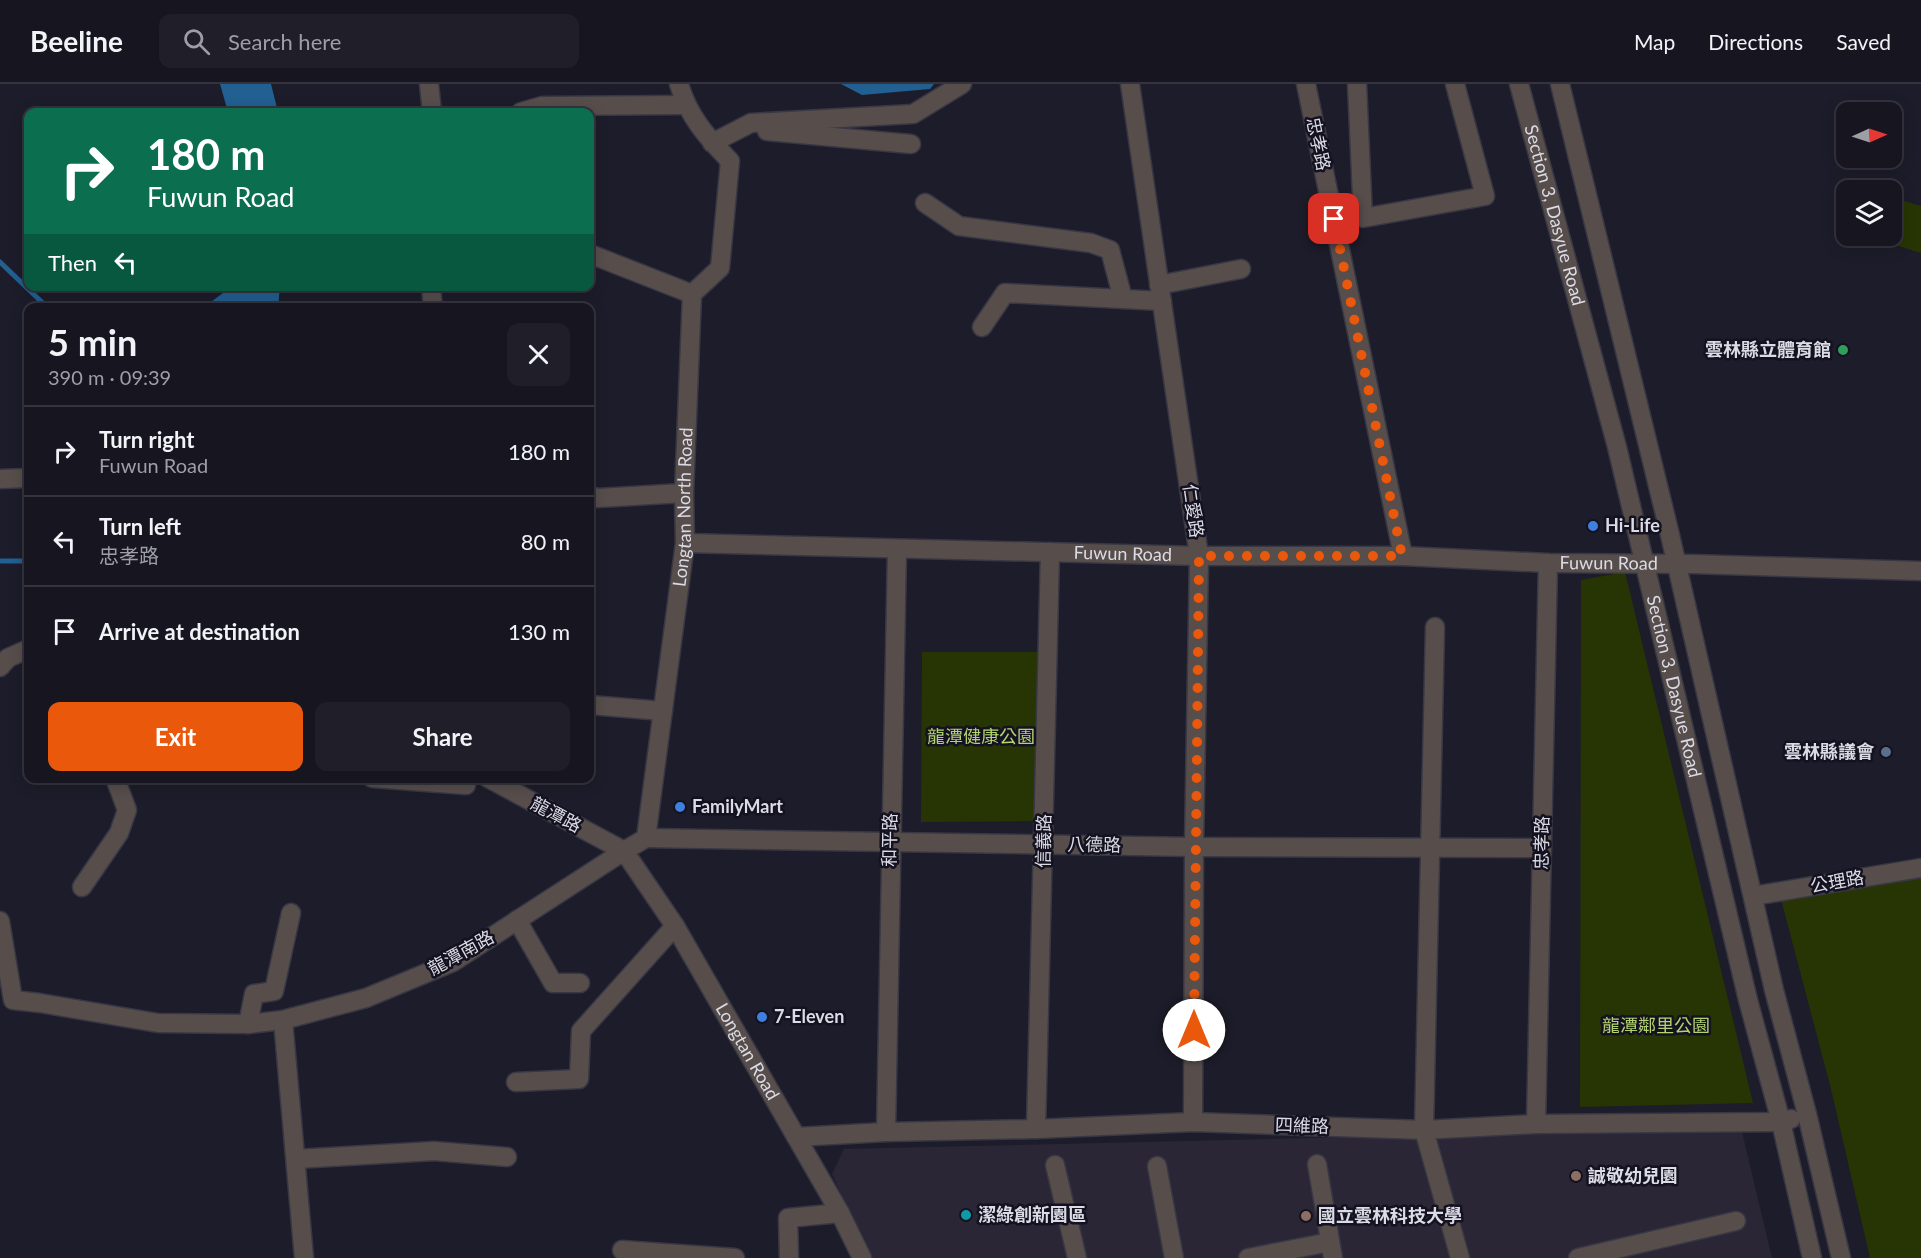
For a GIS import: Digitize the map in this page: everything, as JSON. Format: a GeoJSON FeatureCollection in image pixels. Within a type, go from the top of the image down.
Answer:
{"type":"FeatureCollection","features":[{"type":"Feature","properties":{"kind":"street"},"geometry":{"type":"LineString","coordinates":[[429,84],[432,108]]}},
{"type":"Feature","properties":{"kind":"street"},"geometry":{"type":"LineString","coordinates":[[594,256],[692,294],[720,267],[730,161],[712,142],[685,105],[679,84]]}},
{"type":"Feature","properties":{"kind":"street"},"geometry":{"type":"LineString","coordinates":[[712,142],[751,123],[913,114],[962,84]]}},
{"type":"Feature","properties":{"kind":"street","name":"仁愛路"},"geometry":{"type":"LineString","coordinates":[[1130,84],[1199,556],[1194,848],[1193,1122]]}},
{"type":"Feature","properties":{"kind":"street","name":"忠孝路"},"geometry":{"type":"LineString","coordinates":[[1306,84],[1402,556]]}},
{"type":"Feature","properties":{"kind":"street"},"geometry":{"type":"LineString","coordinates":[[1357,84],[1363,218],[1485,196],[1455,84]]}},
{"type":"Feature","properties":{"kind":"street","name":"Section 3, Dasyue Road"},"geometry":{"type":"LineString","coordinates":[[1519,84],[1614,436],[1646,564],[1748,1000],[1781,1122],[1812,1258]]}},
{"type":"Feature","properties":{"kind":"street","name":"Section 3, Dasyue Road"},"geometry":{"type":"LineString","coordinates":[[1560,84],[1677,564],[1774,990],[1807,1114],[1841,1258]]}},
{"type":"Feature","properties":{"kind":"street"},"geometry":{"type":"LineString","coordinates":[[535,108],[542,106],[685,105]]}},
{"type":"Feature","properties":{"kind":"street"},"geometry":{"type":"LineString","coordinates":[[740,129],[911,144]]}},
{"type":"Feature","properties":{"kind":"street"},"geometry":{"type":"LineString","coordinates":[[925,203],[958,226],[1091,243],[1110,250],[1123,299]]}},
{"type":"Feature","properties":{"kind":"street"},"geometry":{"type":"LineString","coordinates":[[982,327],[1005,293],[1123,299],[1161,293],[1241,269]]}},
{"type":"Feature","properties":{"kind":"street","name":"Longtan North Road"},"geometry":{"type":"LineString","coordinates":[[646,838],[685,543],[684,493],[692,294]]}},
{"type":"Feature","properties":{"kind":"street"},"geometry":{"type":"LineString","coordinates":[[0,479],[24,478]]}},
{"type":"Feature","properties":{"kind":"street"},"geometry":{"type":"LineString","coordinates":[[594,497],[684,493]]}},
{"type":"Feature","properties":{"kind":"street","name":"Fuwun Road"},"geometry":{"type":"LineString","coordinates":[[685,543],[1199,556],[1402,556],[1548,563],[1677,564],[1921,572]]}},
{"type":"Feature","properties":{"kind":"street","name":"和平路"},"geometry":{"type":"LineString","coordinates":[[886,1132],[897,549]]}},
{"type":"Feature","properties":{"kind":"street","name":"信義路"},"geometry":{"type":"LineString","coordinates":[[1036,1129],[1050,552]]}},
{"type":"Feature","properties":{"kind":"street","name":"忠孝路"},"geometry":{"type":"LineString","coordinates":[[1536,1124],[1548,563]]}},
{"type":"Feature","properties":{"kind":"street"},"geometry":{"type":"LineString","coordinates":[[1435,627],[1424,1130],[1460,1258]]}},
{"type":"Feature","properties":{"kind":"street"},"geometry":{"type":"LineString","coordinates":[[0,667],[9,658],[24,651]]}},
{"type":"Feature","properties":{"kind":"street"},"geometry":{"type":"LineString","coordinates":[[594,705],[663,711]]}},
{"type":"Feature","properties":{"kind":"street"},"geometry":{"type":"LineString","coordinates":[[82,887],[119,833],[127,810],[117,783]]}},
{"type":"Feature","properties":{"kind":"street","name":"龍潭路"},"geometry":{"type":"LineString","coordinates":[[496,783],[624,851]]}},
{"type":"Feature","properties":{"kind":"street"},"geometry":{"type":"LineString","coordinates":[[624,851],[646,838]]}},
{"type":"Feature","properties":{"kind":"street","name":"八德路"},"geometry":{"type":"LineString","coordinates":[[646,838],[1194,848],[1542,848]]}},
{"type":"Feature","properties":{"kind":"street","name":"龍潭南路"},"geometry":{"type":"LineString","coordinates":[[0,921],[7,1007],[40,1003],[158,1023],[248,1023],[283,1020],[366,998],[453,962],[624,851]]}},
{"type":"Feature","properties":{"kind":"street","name":"Longtan Road"},"geometry":{"type":"LineString","coordinates":[[624,851],[675,926],[840,1213],[862,1258]]}},
{"type":"Feature","properties":{"kind":"street","name":"公理路"},"geometry":{"type":"LineString","coordinates":[[1753,896],[1921,868]]}},
{"type":"Feature","properties":{"kind":"street"},"geometry":{"type":"LineString","coordinates":[[248,1023],[254,994],[274,991],[291,913]]}},
{"type":"Feature","properties":{"kind":"street"},"geometry":{"type":"LineString","coordinates":[[517,920],[553,983],[580,982]]}},
{"type":"Feature","properties":{"kind":"street"},"geometry":{"type":"LineString","coordinates":[[516,1082],[579,1079],[581,1031],[675,926]]}},
{"type":"Feature","properties":{"kind":"street"},"geometry":{"type":"LineString","coordinates":[[283,1020],[304,1258]]}},
{"type":"Feature","properties":{"kind":"street","name":"四維路"},"geometry":{"type":"LineString","coordinates":[[796,1137],[1193,1122],[1424,1130],[1536,1124],[1781,1122],[1807,1114]]}},
{"type":"Feature","properties":{"kind":"street"},"geometry":{"type":"LineString","coordinates":[[296,1160],[434,1151],[507,1157]]}},
{"type":"Feature","properties":{"kind":"street"},"geometry":{"type":"LineString","coordinates":[[1255,1257],[1332,1250],[1317,1164]]}},
{"type":"Feature","properties":{"kind":"street"},"geometry":{"type":"LineString","coordinates":[[1055,1165],[1077,1258]]}},
{"type":"Feature","properties":{"kind":"street"},"geometry":{"type":"LineString","coordinates":[[1157,1166],[1174,1258]]}},
{"type":"Feature","properties":{"kind":"street"},"geometry":{"type":"LineString","coordinates":[[789,1258],[788,1218],[840,1213]]}},
{"type":"Feature","properties":{"kind":"street"},"geometry":{"type":"LineString","coordinates":[[1578,1258],[1655,1249],[1736,1221]]}},
{"type":"Feature","properties":{"kind":"street"},"geometry":{"type":"LineString","coordinates":[[622,1250],[735,1258]]}},
{"type":"Feature","properties":{"kind":"shaded area","name":"國立雲林科技大學"},"geometry":{"type":"Polygon","coordinates":[[[1741,1128],[1772,1258],[870,1258],[832,1174],[844,1149],[1741,1128]]]}},
{"type":"Feature","properties":{"kind":"green space"},"geometry":{"type":"Polygon","coordinates":[[[1902,200],[1921,206],[1921,253],[1898,246],[1902,246],[1902,200]]]}},
{"type":"Feature","properties":{"kind":"green space","name":"龍潭鄰里公園"},"geometry":{"type":"Polygon","coordinates":[[[1625,572],[1753,1103],[1580,1107],[1581,580],[1625,572]]]}},
{"type":"Feature","properties":{"kind":"green space","name":"龍潭健康公園"},"geometry":{"type":"Polygon","coordinates":[[[922,652],[1041,652],[1039,821],[921,822],[922,652]]]}},
{"type":"Feature","properties":{"kind":"green space"},"geometry":{"type":"Polygon","coordinates":[[[1921,862],[1921,1258],[1870,1258],[1831,1089],[1777,884],[1921,862]]]}},
{"type":"Feature","properties":{"kind":"water"},"geometry":{"type":"Polygon","coordinates":[[[220,84],[271,84],[277,108],[227,108],[220,84]]]}},
{"type":"Feature","properties":{"kind":"water"},"geometry":{"type":"Polygon","coordinates":[[[841,84],[934,84],[930,89],[862,95],[841,84]]]}},
{"type":"Feature","properties":{"kind":"water"},"geometry":{"type":"Polygon","coordinates":[[[224,291],[280,291],[278,303],[209,303],[224,291]]]}},
{"type":"Feature","properties":{"kind":"waterway"},"geometry":{"type":"LineString","coordinates":[[0,262],[24,285]]}},
{"type":"Feature","properties":{"kind":"waterway"},"geometry":{"type":"LineString","coordinates":[[30,291],[43,303]]}},
{"type":"Feature","properties":{"kind":"waterway"},"geometry":{"type":"LineString","coordinates":[[0,561],[24,561]]}},
{"type":"Feature","properties":{"kind":"place","name":"雲林縣立體育館"},"geometry":{"type":"Point","coordinates":[1843,350]}},
{"type":"Feature","properties":{"kind":"place","name":"Hi-Life"},"geometry":{"type":"Point","coordinates":[1593,526]}},
{"type":"Feature","properties":{"kind":"place","name":"雲林縣議會"},"geometry":{"type":"Point","coordinates":[1886,752]}},
{"type":"Feature","properties":{"kind":"place","name":"FamilyMart"},"geometry":{"type":"Point","coordinates":[680,807]}},
{"type":"Feature","properties":{"kind":"place","name":"7-Eleven"},"geometry":{"type":"Point","coordinates":[762,1017]}},
{"type":"Feature","properties":{"kind":"place","name":"誠敬幼兒園"},"geometry":{"type":"Point","coordinates":[1576,1176]}},
{"type":"Feature","properties":{"kind":"place","name":"潔綠創新園區"},"geometry":{"type":"Point","coordinates":[966,1215]}},
{"type":"Feature","properties":{"kind":"place","name":"國立雲林科技大學"},"geometry":{"type":"Point","coordinates":[1306,1216]}},
{"type":"Feature","properties":{"kind":"route"},"geometry":{"type":"LineString","coordinates":[[1194,1030],[1194,848],[1199,556],[1402,556],[1334,219]]}}]}
